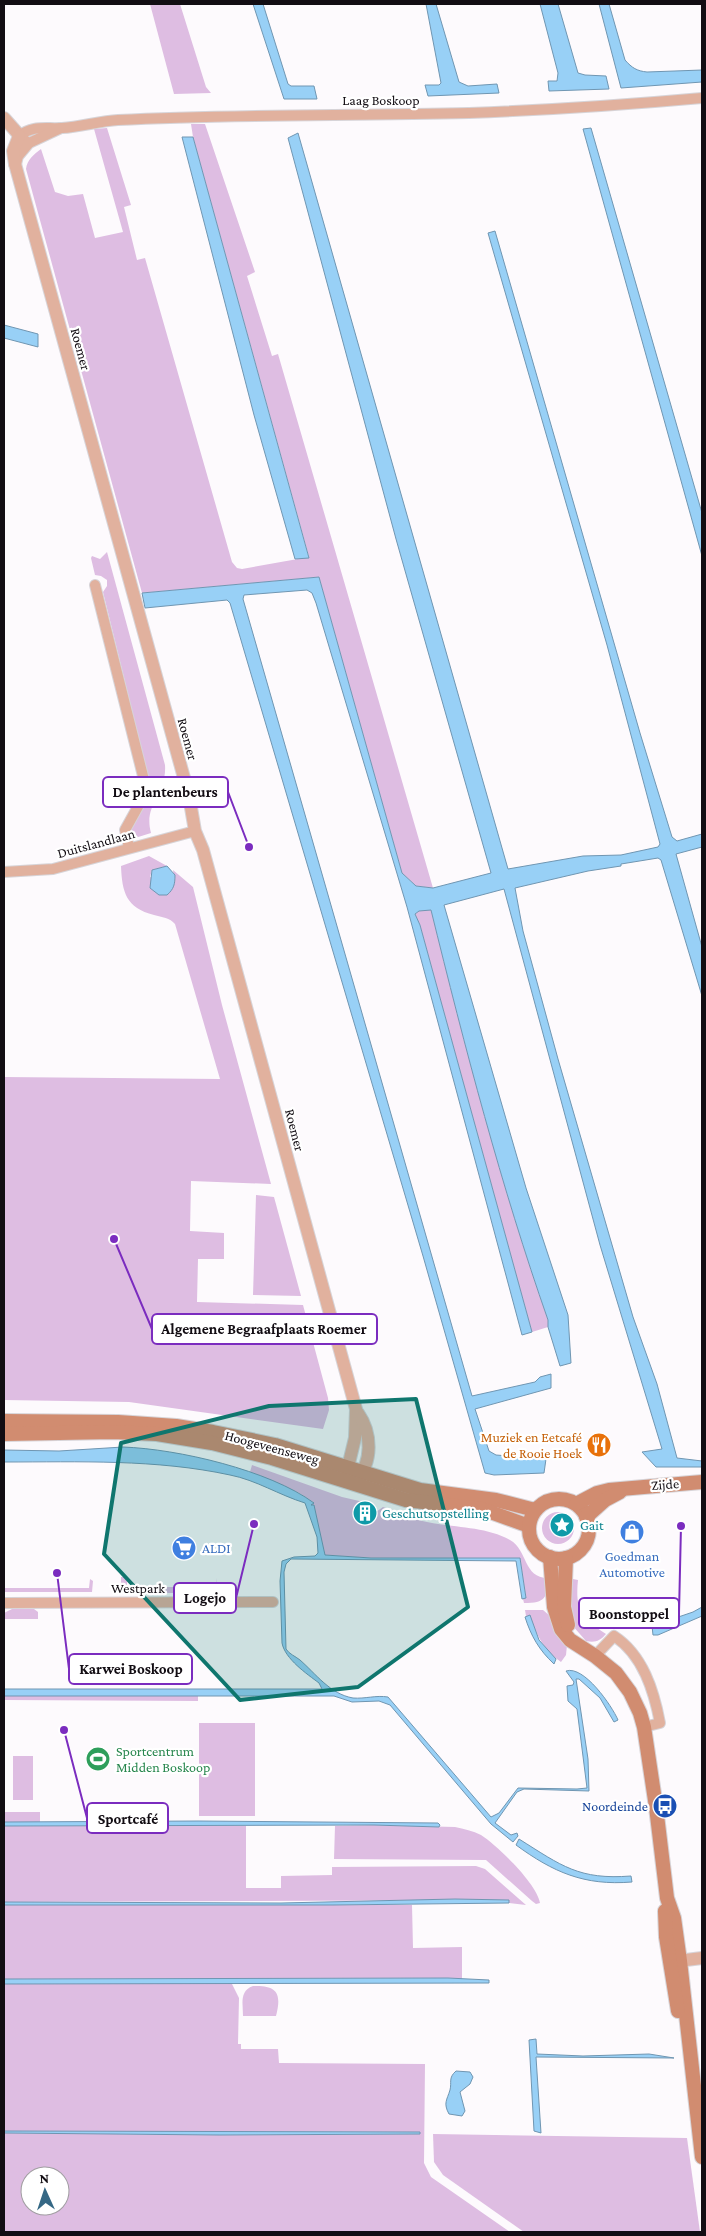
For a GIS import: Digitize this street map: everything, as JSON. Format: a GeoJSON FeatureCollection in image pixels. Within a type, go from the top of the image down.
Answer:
{"type":"FeatureCollection","features":[{"type":"Feature","properties":{"kind":"main road","name":"Hoogeveenseweg"},"geometry":{"type":"LineString","coordinates":[[4,1421],[118,1422],[176,1426],[275,1445],[420,1490],[496,1500],[535,1510]]}},
{"type":"Feature","properties":{"kind":"main road","name":"Hoogeveenseweg"},"geometry":{"type":"LineString","coordinates":[[4,1434],[113,1432],[157,1434],[212,1443],[272,1458],[406,1500],[482,1509],[529,1526]]}},
{"type":"Feature","properties":{"kind":"main road","name":"Zijde"},"geometry":{"type":"LineString","coordinates":[[576,1504],[597,1493],[628,1488],[702,1482]]}},
{"type":"Feature","properties":{"kind":"main road","name":"Zijde"},"geometry":{"type":"LineString","coordinates":[[586,1516],[605,1500],[628,1488]]}},
{"type":"Feature","properties":{"kind":"main road"},"geometry":{"type":"LineString","coordinates":[[554,1499],[566,1500],[576,1504],[586,1516],[589,1532],[586,1542],[576,1554],[566,1558],[550,1557],[534,1545],[529,1526],[535,1510],[544,1503],[554,1499]]}},
{"type":"Feature","properties":{"kind":"main road"},"geometry":{"type":"LineString","coordinates":[[550,1557],[554,1607],[561,1629],[570,1640],[596,1656],[616,1673],[630,1692],[644,1727],[667,1898],[665,1916],[675,1962],[678,2014],[690,2060],[702,2157]]}},
{"type":"Feature","properties":{"kind":"main road"},"geometry":{"type":"LineString","coordinates":[[566,1558],[564,1607],[567,1623],[582,1647]]}},
{"type":"Feature","properties":{"kind":"street","name":"Laag Boskoop"},"geometry":{"type":"LineString","coordinates":[[23,140],[61,128],[116,120],[591,108],[702,98]]}},
{"type":"Feature","properties":{"kind":"street"},"geometry":{"type":"LineString","coordinates":[[4,118],[23,140]]}},
{"type":"Feature","properties":{"kind":"street","name":"Roemer"},"geometry":{"type":"LineString","coordinates":[[23,140],[15,164],[188,796],[195,831],[203,850],[356,1409],[363,1420],[368,1441],[368,1457],[363,1472]]}},
{"type":"Feature","properties":{"kind":"street"},"geometry":{"type":"LineString","coordinates":[[95,584],[145,784],[145,794],[125,830],[129,848]]}},
{"type":"Feature","properties":{"kind":"street","name":"Duitslandlaan"},"geometry":{"type":"LineString","coordinates":[[4,872],[53,869],[195,831]]}},
{"type":"Feature","properties":{"kind":"street","name":"Roemer"},"geometry":{"type":"LineString","coordinates":[[352,1484],[348,1467],[355,1438],[356,1409]]}},
{"type":"Feature","properties":{"kind":"street"},"geometry":{"type":"LineString","coordinates":[[352,1484],[363,1472]]}},
{"type":"Feature","properties":{"kind":"street","name":"Westpark"},"geometry":{"type":"LineString","coordinates":[[4,1603],[273,1602]]}},
{"type":"Feature","properties":{"kind":"street"},"geometry":{"type":"LineString","coordinates":[[596,1656],[614,1636],[622,1641],[636,1657],[655,1700],[660,1723],[644,1727]]}},
{"type":"Feature","properties":{"kind":"street"},"geometry":{"type":"LineString","coordinates":[[675,1962],[702,1958]]}},
{"type":"Feature","properties":{"kind":"highlighted area"},"geometry":{"type":"Polygon","coordinates":[[[416,1399],[468,1607],[358,1687],[240,1700],[104,1554],[121,1443],[269,1406],[416,1399]]]}},
{"type":"Feature","properties":{"kind":"shaded area"},"geometry":{"type":"Polygon","coordinates":[[[150,4],[180,4],[206,87],[211,93],[174,94],[150,4]]]}},
{"type":"Feature","properties":{"kind":"shaded area"},"geometry":{"type":"Polygon","coordinates":[[[191,124],[205,124],[255,272],[247,276],[272,356],[278,354],[433,888],[416,886],[402,873],[319,577],[142,593],[26,169],[29,160],[41,149],[55,192],[68,196],[83,194],[95,238],[123,232],[94,129],[107,128],[131,205],[124,207],[137,260],[145,258],[232,562],[237,568],[242,569],[309,557],[191,124]]]}},
{"type":"Feature","properties":{"kind":"shaded area"},"geometry":{"type":"Polygon","coordinates":[[[107,552],[165,765],[163,784],[150,814],[151,833],[135,838],[131,830],[152,792],[103,592],[107,586],[107,580],[95,575],[91,558],[92,556],[100,559],[107,552]]]}},
{"type":"Feature","properties":{"kind":"shaded area"},"geometry":{"type":"Polygon","coordinates":[[[149,856],[167,866],[152,870],[150,877],[175,883],[173,870],[193,887],[222,1005],[271,1184],[191,1181],[190,1231],[224,1233],[224,1259],[198,1259],[197,1302],[303,1305],[328,1398],[329,1410],[323,1429],[129,1402],[4,1400],[4,1077],[220,1079],[175,924],[168,919],[137,908],[127,898],[124,891],[121,866],[149,856]]]}},
{"type":"Feature","properties":{"kind":"shaded area"},"geometry":{"type":"Polygon","coordinates":[[[427,909],[431,910],[499,1168],[548,1320],[548,1327],[532,1332],[420,925],[415,914],[427,909]]]}},
{"type":"Feature","properties":{"kind":"shaded area"},"geometry":{"type":"Polygon","coordinates":[[[256,1195],[274,1197],[301,1296],[253,1295],[256,1195]]]}},
{"type":"Feature","properties":{"kind":"shaded area"},"geometry":{"type":"Polygon","coordinates":[[[252,1465],[342,1497],[368,1503],[373,1508],[372,1510],[376,1512],[383,1507],[421,1521],[500,1535],[516,1545],[534,1573],[540,1577],[548,1578],[546,1595],[537,1602],[524,1603],[523,1599],[526,1598],[520,1558],[371,1558],[325,1555],[310,1505],[313,1502],[299,1493],[250,1472],[252,1465]]]}},
{"type":"Feature","properties":{"kind":"shaded area"},"geometry":{"type":"Polygon","coordinates":[[[558,1512],[570,1516],[574,1528],[570,1540],[558,1544],[546,1540],[542,1528],[546,1516],[558,1512]]]}},
{"type":"Feature","properties":{"kind":"shaded area"},"geometry":{"type":"Polygon","coordinates":[[[121,1577],[127,1577],[127,1587],[215,1587],[217,1578],[215,1593],[121,1593],[121,1577]]]}},
{"type":"Feature","properties":{"kind":"shaded area"},"geometry":{"type":"Polygon","coordinates":[[[568,1578],[578,1580],[579,1606],[585,1618],[606,1634],[595,1642],[586,1641],[572,1625],[568,1578]]]}},
{"type":"Feature","properties":{"kind":"shaded area"},"geometry":{"type":"Polygon","coordinates":[[[90,1579],[93,1581],[92,1592],[4,1592],[4,1588],[89,1588],[90,1579]]]}},
{"type":"Feature","properties":{"kind":"shaded area"},"geometry":{"type":"Polygon","coordinates":[[[12,1609],[34,1609],[38,1612],[38,1619],[4,1619],[4,1613],[12,1609]]]}},
{"type":"Feature","properties":{"kind":"shaded area"},"geometry":{"type":"Polygon","coordinates":[[[525,1610],[543,1610],[550,1616],[567,1645],[566,1655],[561,1662],[545,1647],[538,1636],[530,1616],[526,1616],[525,1610]]]}},
{"type":"Feature","properties":{"kind":"shaded area"},"geometry":{"type":"Polygon","coordinates":[[[4,1696],[198,1696],[198,1701],[4,1700],[4,1696]]]}},
{"type":"Feature","properties":{"kind":"shaded area"},"geometry":{"type":"Polygon","coordinates":[[[199,1723],[255,1723],[255,1816],[199,1816],[199,1723]]]}},
{"type":"Feature","properties":{"kind":"shaded area"},"geometry":{"type":"Polygon","coordinates":[[[13,1756],[33,1756],[33,1800],[13,1800],[13,1756]]]}},
{"type":"Feature","properties":{"kind":"shaded area"},"geometry":{"type":"Polygon","coordinates":[[[4,1812],[40,1812],[40,1822],[4,1822],[4,1812]]]}},
{"type":"Feature","properties":{"kind":"shaded area"},"geometry":{"type":"Polygon","coordinates":[[[4,1826],[246,1826],[246,1888],[281,1888],[281,1876],[332,1875],[332,1867],[476,1866],[485,1869],[526,1905],[509,1903],[509,1900],[4,1902],[4,1826]]]}},
{"type":"Feature","properties":{"kind":"shaded area"},"geometry":{"type":"Polygon","coordinates":[[[335,1826],[455,1827],[481,1835],[506,1856],[524,1876],[532,1886],[540,1903],[536,1904],[532,1901],[486,1860],[334,1859],[335,1826]]]}},
{"type":"Feature","properties":{"kind":"shaded area"},"geometry":{"type":"Polygon","coordinates":[[[4,1905],[412,1905],[413,1948],[462,1947],[462,1980],[448,1978],[4,1979],[4,1905]]]}},
{"type":"Feature","properties":{"kind":"shaded area"},"geometry":{"type":"Polygon","coordinates":[[[231,1982],[239,1998],[238,2044],[241,2044],[241,2049],[278,2049],[279,2063],[425,2064],[424,2163],[431,2177],[510,2232],[4,2232],[4,2133],[219,2135],[420,2134],[420,2132],[4,2131],[4,1984],[231,1982]]]}},
{"type":"Feature","properties":{"kind":"shaded area"},"geometry":{"type":"Polygon","coordinates":[[[253,1986],[268,1987],[276,1992],[278,2008],[276,2016],[243,2016],[242,2003],[244,1995],[253,1986]]]}},
{"type":"Feature","properties":{"kind":"shaded area"},"geometry":{"type":"Polygon","coordinates":[[[433,2134],[687,2138],[700,2232],[524,2232],[443,2175],[434,2162],[433,2134]]]}},
{"type":"Feature","properties":{"kind":"water"},"geometry":{"type":"Polygon","coordinates":[[[253,4],[263,4],[288,84],[291,86],[314,86],[317,99],[284,99],[253,4]]]}},
{"type":"Feature","properties":{"kind":"water"},"geometry":{"type":"Polygon","coordinates":[[[426,4],[436,4],[459,82],[468,86],[497,84],[499,93],[428,96],[425,85],[439,85],[441,83],[426,4]]]}},
{"type":"Feature","properties":{"kind":"water"},"geometry":{"type":"Polygon","coordinates":[[[540,4],[558,4],[578,73],[606,76],[609,89],[549,91],[548,81],[557,81],[558,73],[540,4]]]}},
{"type":"Feature","properties":{"kind":"water"},"geometry":{"type":"Polygon","coordinates":[[[599,4],[609,4],[625,60],[632,67],[647,72],[702,70],[702,82],[621,88],[599,4]]]}},
{"type":"Feature","properties":{"kind":"water"},"geometry":{"type":"Polygon","coordinates":[[[591,128],[702,513],[702,556],[583,129],[591,128]]]}},
{"type":"Feature","properties":{"kind":"water"},"geometry":{"type":"Polygon","coordinates":[[[298,133],[508,869],[583,856],[621,855],[658,847],[660,844],[607,645],[488,233],[495,231],[640,733],[672,837],[677,841],[702,834],[702,847],[676,854],[702,947],[702,996],[661,860],[658,858],[621,864],[621,866],[588,871],[515,888],[523,931],[558,1059],[633,1317],[657,1384],[677,1458],[702,1461],[702,1467],[656,1467],[642,1452],[662,1449],[600,1245],[504,889],[444,905],[526,1188],[568,1315],[571,1363],[560,1366],[548,1327],[548,1320],[499,1168],[431,910],[419,911],[415,914],[420,925],[532,1332],[522,1335],[407,907],[316,603],[312,593],[307,590],[244,595],[243,599],[472,1396],[535,1382],[540,1377],[551,1374],[551,1388],[475,1409],[489,1451],[496,1455],[546,1459],[544,1473],[494,1475],[485,1473],[423,1256],[230,603],[227,600],[145,608],[142,593],[319,577],[402,873],[416,886],[433,888],[491,873],[396,539],[288,138],[298,133]]]}},
{"type":"Feature","properties":{"kind":"water"},"geometry":{"type":"Polygon","coordinates":[[[182,137],[193,137],[309,558],[295,559],[254,415],[182,137]]]}},
{"type":"Feature","properties":{"kind":"water"},"geometry":{"type":"Polygon","coordinates":[[[4,325],[38,334],[38,347],[4,338],[4,325]]]}},
{"type":"Feature","properties":{"kind":"water"},"geometry":{"type":"Polygon","coordinates":[[[167,866],[175,875],[173,888],[167,895],[159,895],[150,888],[152,870],[167,866]]]}},
{"type":"Feature","properties":{"kind":"water"},"geometry":{"type":"Polygon","coordinates":[[[123,1447],[170,1452],[222,1463],[248,1471],[295,1491],[314,1503],[311,1505],[314,1505],[325,1555],[371,1558],[520,1558],[526,1598],[522,1599],[516,1561],[291,1559],[286,1564],[284,1572],[286,1649],[330,1688],[345,1696],[353,1698],[388,1697],[491,1817],[499,1813],[518,1788],[587,1788],[577,1709],[568,1701],[567,1686],[573,1685],[574,1682],[566,1671],[581,1674],[604,1697],[618,1720],[614,1722],[600,1698],[579,1679],[576,1679],[588,1759],[589,1791],[524,1789],[517,1792],[495,1823],[511,1835],[517,1833],[518,1836],[513,1842],[491,1824],[390,1705],[379,1701],[352,1702],[334,1696],[4,1696],[4,1689],[322,1689],[319,1683],[303,1671],[287,1655],[282,1643],[280,1581],[282,1561],[294,1557],[315,1556],[318,1553],[317,1537],[305,1503],[240,1477],[174,1466],[117,1462],[4,1462],[4,1450],[59,1451],[123,1447]]]}},
{"type":"Feature","properties":{"kind":"water"},"geometry":{"type":"Polygon","coordinates":[[[702,1607],[702,1616],[658,1635],[653,1635],[652,1626],[702,1607]]]}},
{"type":"Feature","properties":{"kind":"water"},"geometry":{"type":"Polygon","coordinates":[[[530,1615],[539,1640],[556,1659],[554,1664],[533,1637],[525,1617],[530,1615]]]}},
{"type":"Feature","properties":{"kind":"water"},"geometry":{"type":"Polygon","coordinates":[[[4,1822],[438,1823],[440,1825],[439,1827],[374,1825],[4,1826],[4,1822]]]}},
{"type":"Feature","properties":{"kind":"water"},"geometry":{"type":"Polygon","coordinates":[[[519,1839],[547,1857],[572,1869],[598,1876],[631,1876],[632,1882],[599,1882],[556,1870],[516,1845],[519,1839]]]}},
{"type":"Feature","properties":{"kind":"water"},"geometry":{"type":"Polygon","coordinates":[[[455,1899],[509,1900],[509,1903],[4,1905],[4,1902],[281,1903],[455,1899]]]}},
{"type":"Feature","properties":{"kind":"water"},"geometry":{"type":"Polygon","coordinates":[[[448,1978],[489,1980],[489,1983],[4,1984],[4,1979],[448,1978]]]}},
{"type":"Feature","properties":{"kind":"water"},"geometry":{"type":"Polygon","coordinates":[[[536,2039],[537,2054],[583,2056],[649,2054],[674,2058],[536,2057],[541,2133],[534,2131],[529,2040],[536,2039]]]}},
{"type":"Feature","properties":{"kind":"water"},"geometry":{"type":"Polygon","coordinates":[[[456,2071],[470,2072],[473,2077],[470,2084],[460,2092],[465,2111],[462,2116],[449,2114],[446,2107],[451,2078],[456,2071]]]}},
{"type":"Feature","properties":{"kind":"water"},"geometry":{"type":"Polygon","coordinates":[[[4,2131],[420,2132],[420,2134],[219,2135],[4,2133],[4,2131]]]}},
{"type":"Feature","properties":{"kind":"place","name":"De plantenbeurs"},"geometry":{"type":"Point","coordinates":[249,847]}},
{"type":"Feature","properties":{"kind":"place","name":"Algemene Begraafplaats Roemer"},"geometry":{"type":"Point","coordinates":[114,1239]}},
{"type":"Feature","properties":{"kind":"place","name":"Muziek en Eetcafé de Rooie Hoek"},"geometry":{"type":"Point","coordinates":[599,1445]}},
{"type":"Feature","properties":{"kind":"place","name":"Geschutsopstelling"},"geometry":{"type":"Point","coordinates":[365,1513]}},
{"type":"Feature","properties":{"kind":"place","name":"Logejo"},"geometry":{"type":"Point","coordinates":[254,1524]}},
{"type":"Feature","properties":{"kind":"place","name":"Gait"},"geometry":{"type":"Point","coordinates":[562,1525]}},
{"type":"Feature","properties":{"kind":"place","name":"Boonstoppel"},"geometry":{"type":"Point","coordinates":[681,1526]}},
{"type":"Feature","properties":{"kind":"place","name":"Goedman Automotive"},"geometry":{"type":"Point","coordinates":[632,1532]}},
{"type":"Feature","properties":{"kind":"place","name":"ALDI"},"geometry":{"type":"Point","coordinates":[184,1548]}},
{"type":"Feature","properties":{"kind":"place","name":"Karwei Boskoop"},"geometry":{"type":"Point","coordinates":[57,1573]}},
{"type":"Feature","properties":{"kind":"place","name":"Sportcafé"},"geometry":{"type":"Point","coordinates":[64,1730]}},
{"type":"Feature","properties":{"kind":"place","name":"Sportcentrum Midden Boskoop"},"geometry":{"type":"Point","coordinates":[98,1759]}},
{"type":"Feature","properties":{"kind":"place","name":"Noordeinde"},"geometry":{"type":"Point","coordinates":[665,1806]}}]}
